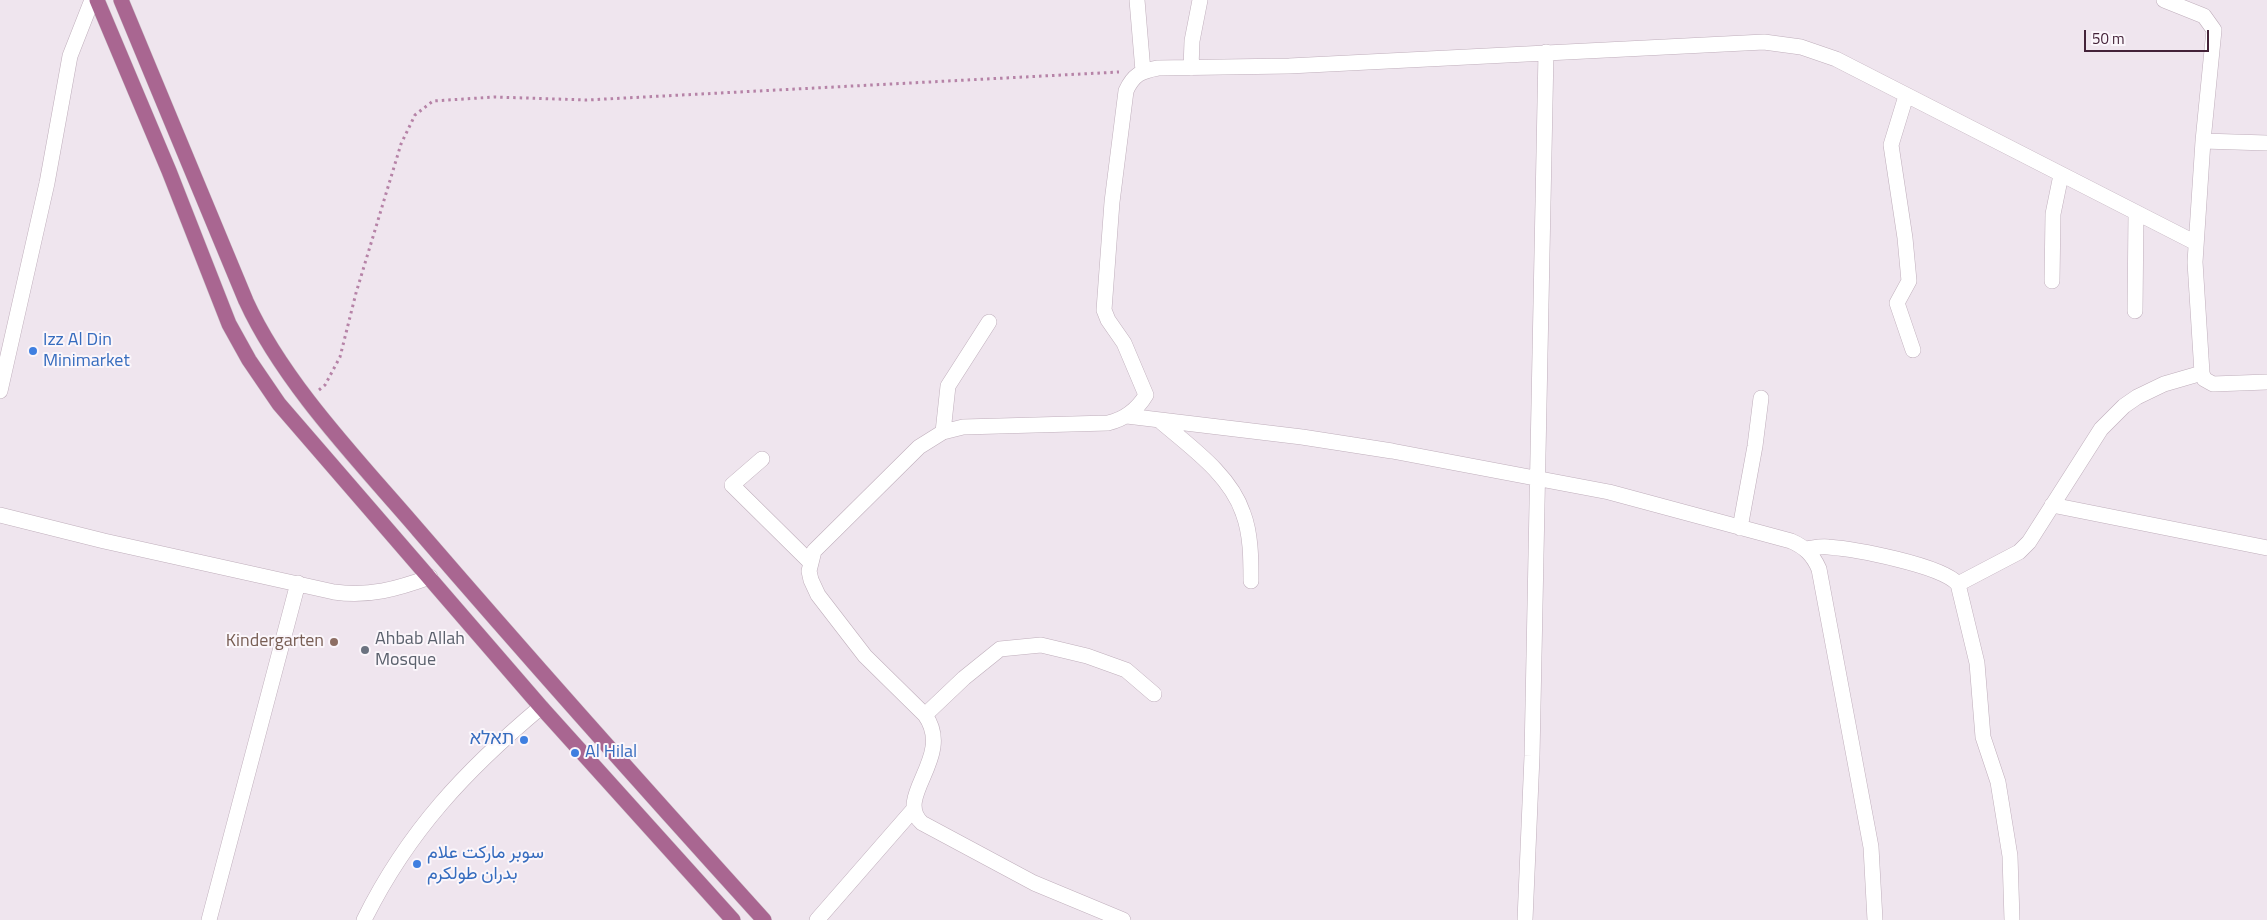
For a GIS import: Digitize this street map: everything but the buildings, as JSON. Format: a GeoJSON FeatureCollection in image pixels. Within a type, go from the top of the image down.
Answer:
{"type":"FeatureCollection","features":[{"type":"Feature","properties":{"kind":"main road"},"geometry":{"type":"LineString","coordinates":[[97,0],[169,171],[229,324],[249,360],[279,404],[541,707],[733,920]]}},
{"type":"Feature","properties":{"kind":"main road"},"geometry":{"type":"LineString","coordinates":[[121,0],[260,332],[276,357],[338,437],[480,601],[764,920]]}},
{"type":"Feature","properties":{"kind":"street"},"geometry":{"type":"LineString","coordinates":[[0,391],[47,183],[70,56],[92,0]]}},
{"type":"Feature","properties":{"kind":"street"},"geometry":{"type":"LineString","coordinates":[[1137,0],[1143,71]]}},
{"type":"Feature","properties":{"kind":"street"},"geometry":{"type":"LineString","coordinates":[[1191,68],[1192,41],[1200,0]]}},
{"type":"Feature","properties":{"kind":"street"},"geometry":{"type":"LineString","coordinates":[[2164,0],[2204,16],[2214,30],[2203,141],[2195,262],[2202,373],[2204,379],[2212,384],[2267,382]]}},
{"type":"Feature","properties":{"kind":"street"},"geometry":{"type":"LineString","coordinates":[[1123,920],[1092,913],[922,823],[916,818],[913,810],[914,799],[935,741],[931,723],[865,656],[818,595],[810,580],[810,562],[814,552],[920,447],[943,432],[963,427],[1100,424],[1118,421],[1135,409],[1146,394],[1124,343],[1108,320],[1104,310],[1112,202],[1126,91],[1131,81],[1143,71],[1158,68],[1289,66],[1756,42],[1783,44],[1819,52],[2196,243]]}},
{"type":"Feature","properties":{"kind":"street"},"geometry":{"type":"LineString","coordinates":[[1525,920],[1532,756],[1536,479],[1546,52]]}},
{"type":"Feature","properties":{"kind":"street"},"geometry":{"type":"LineString","coordinates":[[1906,96],[1891,145],[1905,238],[1909,281],[1897,303],[1913,350]]}},
{"type":"Feature","properties":{"kind":"street"},"geometry":{"type":"LineString","coordinates":[[2203,141],[2267,143]]}},
{"type":"Feature","properties":{"kind":"street"},"geometry":{"type":"LineString","coordinates":[[2052,281],[2053,214],[2061,175]]}},
{"type":"Feature","properties":{"kind":"street"},"geometry":{"type":"LineString","coordinates":[[2135,311],[2136,213]]}},
{"type":"Feature","properties":{"kind":"street"},"geometry":{"type":"LineString","coordinates":[[943,432],[948,386],[989,322]]}},
{"type":"Feature","properties":{"kind":"street"},"geometry":{"type":"LineString","coordinates":[[1958,584],[2019,552],[2029,542],[2101,429],[2124,406],[2137,397],[2164,384],[2202,373]]}},
{"type":"Feature","properties":{"kind":"street"},"geometry":{"type":"LineString","coordinates":[[1740,528],[1755,446],[1761,398]]}},
{"type":"Feature","properties":{"kind":"street"},"geometry":{"type":"LineString","coordinates":[[1127,416],[1392,451],[1609,492],[1791,541],[1805,549],[1815,560],[1819,569],[1842,688],[1871,847],[1875,920]]}},
{"type":"Feature","properties":{"kind":"street"},"geometry":{"type":"LineString","coordinates":[[1159,420],[1201,456],[1227,484],[1243,512],[1249,541],[1251,581]]}},
{"type":"Feature","properties":{"kind":"street"},"geometry":{"type":"LineString","coordinates":[[762,459],[732,485],[810,562]]}},
{"type":"Feature","properties":{"kind":"street"},"geometry":{"type":"LineString","coordinates":[[2052,505],[2267,548]]}},
{"type":"Feature","properties":{"kind":"street"},"geometry":{"type":"LineString","coordinates":[[0,514],[104,541],[334,592],[366,595],[399,588],[430,577]]}},
{"type":"Feature","properties":{"kind":"street"},"geometry":{"type":"LineString","coordinates":[[1805,549],[1827,546],[1893,559],[1944,574],[1958,584],[1977,663],[1983,737],[1998,782],[2001,800],[2010,856],[2012,920]]}},
{"type":"Feature","properties":{"kind":"street"},"geometry":{"type":"LineString","coordinates":[[209,920],[298,583]]}},
{"type":"Feature","properties":{"kind":"street"},"geometry":{"type":"LineString","coordinates":[[925,715],[964,678],[1000,649],[1041,645],[1087,656],[1126,670],[1154,694]]}},
{"type":"Feature","properties":{"kind":"street"},"geometry":{"type":"LineString","coordinates":[[364,920],[397,863],[434,810],[481,759],[541,707]]}},
{"type":"Feature","properties":{"kind":"street"},"geometry":{"type":"LineString","coordinates":[[817,920],[913,810]]}},
{"type":"Feature","properties":{"kind":"path"},"geometry":{"type":"LineString","coordinates":[[309,398],[325,385],[340,357],[356,293],[401,144],[415,115],[433,101],[494,97],[587,100],[1143,71]]}},
{"type":"Feature","properties":{"kind":"place","name":"Izz Al Din Minimarket"},"geometry":{"type":"Point","coordinates":[33,351]}},
{"type":"Feature","properties":{"kind":"place","name":"Kindergarten"},"geometry":{"type":"Point","coordinates":[334,642]}},
{"type":"Feature","properties":{"kind":"place","name":"Ahbab Allah Mosque"},"geometry":{"type":"Point","coordinates":[365,650]}},
{"type":"Feature","properties":{"kind":"place","name":"תאלא"},"geometry":{"type":"Point","coordinates":[524,740]}},
{"type":"Feature","properties":{"kind":"place","name":"Al Hilal"},"geometry":{"type":"Point","coordinates":[575,753]}},
{"type":"Feature","properties":{"kind":"place","name":"سوبر ماركت علام بدران طولكرم"},"geometry":{"type":"Point","coordinates":[417,864]}}]}
